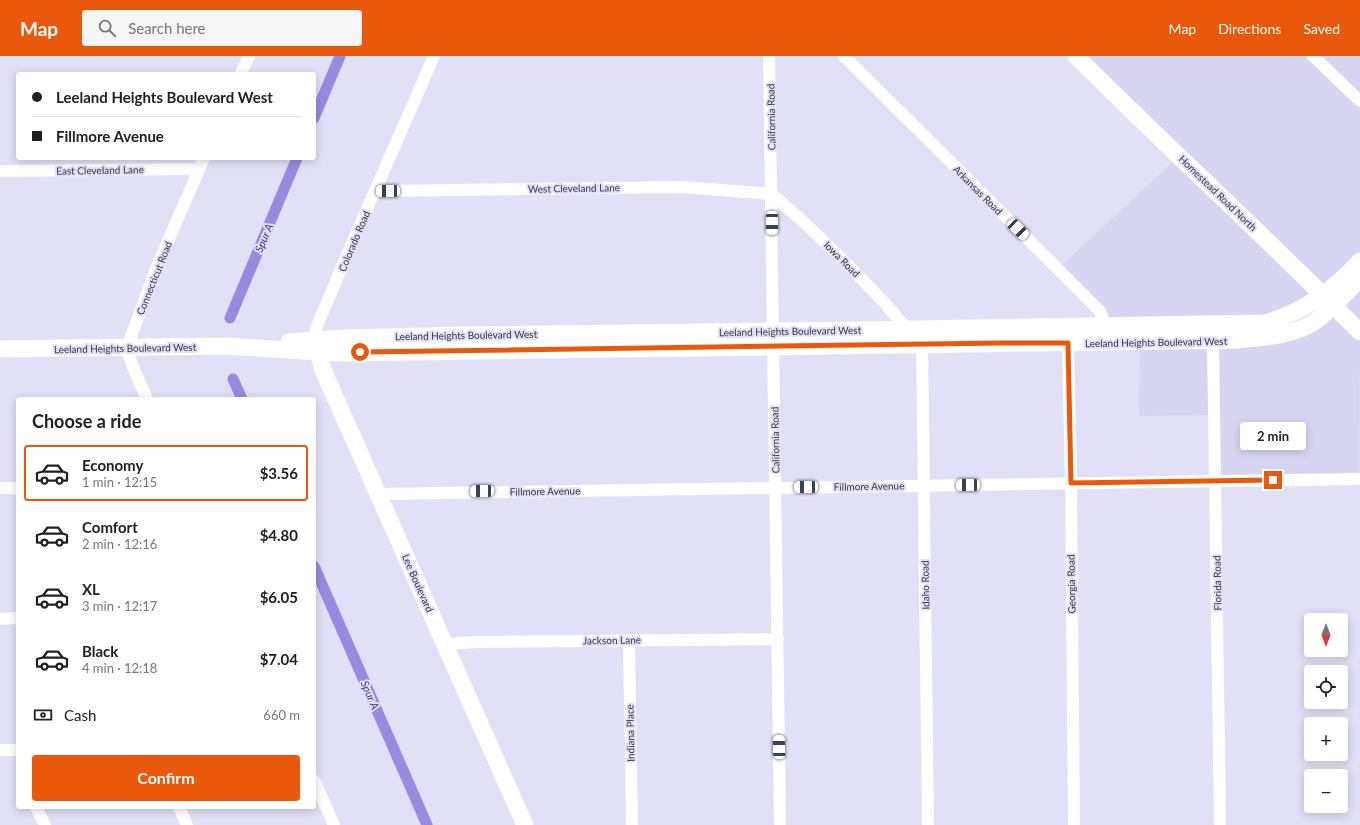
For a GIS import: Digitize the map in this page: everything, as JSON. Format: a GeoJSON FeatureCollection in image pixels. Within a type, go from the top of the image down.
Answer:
{"type":"FeatureCollection","features":[{"type":"Feature","properties":{"kind":"main road","name":"Homestead Road North"},"geometry":{"type":"LineString","coordinates":[[1076,56],[1360,332]]}},
{"type":"Feature","properties":{"kind":"main road"},"geometry":{"type":"LineString","coordinates":[[1328,300],[1360,261]]}},
{"type":"Feature","properties":{"kind":"main road"},"geometry":{"type":"LineString","coordinates":[[1328,300],[1355,284],[1360,277]]}},
{"type":"Feature","properties":{"kind":"main road","name":"Leeland Heights Boulevard West"},"geometry":{"type":"LineString","coordinates":[[774,339],[907,328],[1264,323],[1279,320],[1328,300]]}},
{"type":"Feature","properties":{"kind":"main road","name":"Leeland Heights Boulevard West"},"geometry":{"type":"LineString","coordinates":[[0,349],[249,347],[774,339],[922,344],[1068,343],[1250,339],[1294,331],[1310,324],[1328,300]]}},
{"type":"Feature","properties":{"kind":"main road","name":"Lee Boulevard"},"geometry":{"type":"LineString","coordinates":[[316,346],[323,370],[525,825]]}},
{"type":"Feature","properties":{"kind":"street"},"geometry":{"type":"LineString","coordinates":[[242,72],[249,56]]}},
{"type":"Feature","properties":{"kind":"street","name":"Colorado Road"},"geometry":{"type":"LineString","coordinates":[[316,346],[317,326],[434,56]]}},
{"type":"Feature","properties":{"kind":"street","name":"California Road"},"geometry":{"type":"LineString","coordinates":[[770,56],[780,825]]}},
{"type":"Feature","properties":{"kind":"street","name":"Arkansas Road"},"geometry":{"type":"LineString","coordinates":[[844,56],[1099,310],[1107,326]]}},
{"type":"Feature","properties":{"kind":"street"},"geometry":{"type":"LineString","coordinates":[[1312,56],[1360,101]]}},
{"type":"Feature","properties":{"kind":"street","name":"Connecticut Road"},"geometry":{"type":"LineString","coordinates":[[127,348],[155,271],[203,160]]}},
{"type":"Feature","properties":{"kind":"street","name":"East Cleveland Lane"},"geometry":{"type":"LineString","coordinates":[[0,171],[200,169]]}},
{"type":"Feature","properties":{"kind":"street","name":"West Cleveland Lane"},"geometry":{"type":"LineString","coordinates":[[375,191],[682,187],[772,194]]}},
{"type":"Feature","properties":{"kind":"street","name":"Iowa Road"},"geometry":{"type":"LineString","coordinates":[[772,194],[806,224],[845,262],[907,328]]}},
{"type":"Feature","properties":{"kind":"street","name":"Florida Road"},"geometry":{"type":"LineString","coordinates":[[1213,340],[1220,825]]}},
{"type":"Feature","properties":{"kind":"street","name":"Georgia Road"},"geometry":{"type":"LineString","coordinates":[[1068,343],[1071,483],[1074,825]]}},
{"type":"Feature","properties":{"kind":"street","name":"Idaho Road"},"geometry":{"type":"LineString","coordinates":[[922,344],[928,825]]}},
{"type":"Feature","properties":{"kind":"street"},"geometry":{"type":"LineString","coordinates":[[127,348],[132,365],[146,397]]}},
{"type":"Feature","properties":{"kind":"street","name":"Fillmore Avenue"},"geometry":{"type":"LineString","coordinates":[[378,494],[1360,479]]}},
{"type":"Feature","properties":{"kind":"street"},"geometry":{"type":"LineString","coordinates":[[0,488],[16,489]]}},
{"type":"Feature","properties":{"kind":"street"},"geometry":{"type":"LineString","coordinates":[[0,619],[16,618]]}},
{"type":"Feature","properties":{"kind":"street","name":"Jackson Lane"},"geometry":{"type":"LineString","coordinates":[[446,645],[481,642],[778,638]]}},
{"type":"Feature","properties":{"kind":"street","name":"Indiana Place"},"geometry":{"type":"LineString","coordinates":[[629,640],[632,825]]}},
{"type":"Feature","properties":{"kind":"street"},"geometry":{"type":"LineString","coordinates":[[0,750],[16,750]]}},
{"type":"Feature","properties":{"kind":"street"},"geometry":{"type":"LineString","coordinates":[[316,784],[334,825]]}},
{"type":"Feature","properties":{"kind":"street"},"geometry":{"type":"LineString","coordinates":[[37,809],[45,825]]}},
{"type":"Feature","properties":{"kind":"street"},"geometry":{"type":"LineString","coordinates":[[180,809],[187,825]]}},
{"type":"Feature","properties":{"kind":"shaded area"},"geometry":{"type":"Polygon","coordinates":[[[1076,56],[1313,56],[1360,101],[1360,333],[1323,294],[1279,320],[1107,326],[1058,269],[1179,156],[1076,56]]]}},
{"type":"Feature","properties":{"kind":"shaded area"},"geometry":{"type":"Polygon","coordinates":[[[1320,56],[1360,56],[1360,95],[1320,56]]]}},
{"type":"Feature","properties":{"kind":"shaded area"},"geometry":{"type":"Polygon","coordinates":[[[1334,314],[1360,341],[1359,484],[1213,485],[1213,415],[1139,416],[1140,348],[1236,346],[1334,314]]]}},
{"type":"Feature","properties":{"kind":"waterway","name":"Spur A"},"geometry":{"type":"LineString","coordinates":[[316,113],[340,56]]}},
{"type":"Feature","properties":{"kind":"waterway","name":"Spur A"},"geometry":{"type":"LineString","coordinates":[[230,318],[296,160]]}},
{"type":"Feature","properties":{"kind":"waterway","name":"Spur A"},"geometry":{"type":"LineString","coordinates":[[233,379],[241,397]]}},
{"type":"Feature","properties":{"kind":"waterway","name":"Spur A"},"geometry":{"type":"LineString","coordinates":[[316,571],[427,825]]}},
{"type":"Feature","properties":{"kind":"route"},"geometry":{"type":"LineString","coordinates":[[360,352],[1068,343],[1071,483],[1273,480]]}}]}
